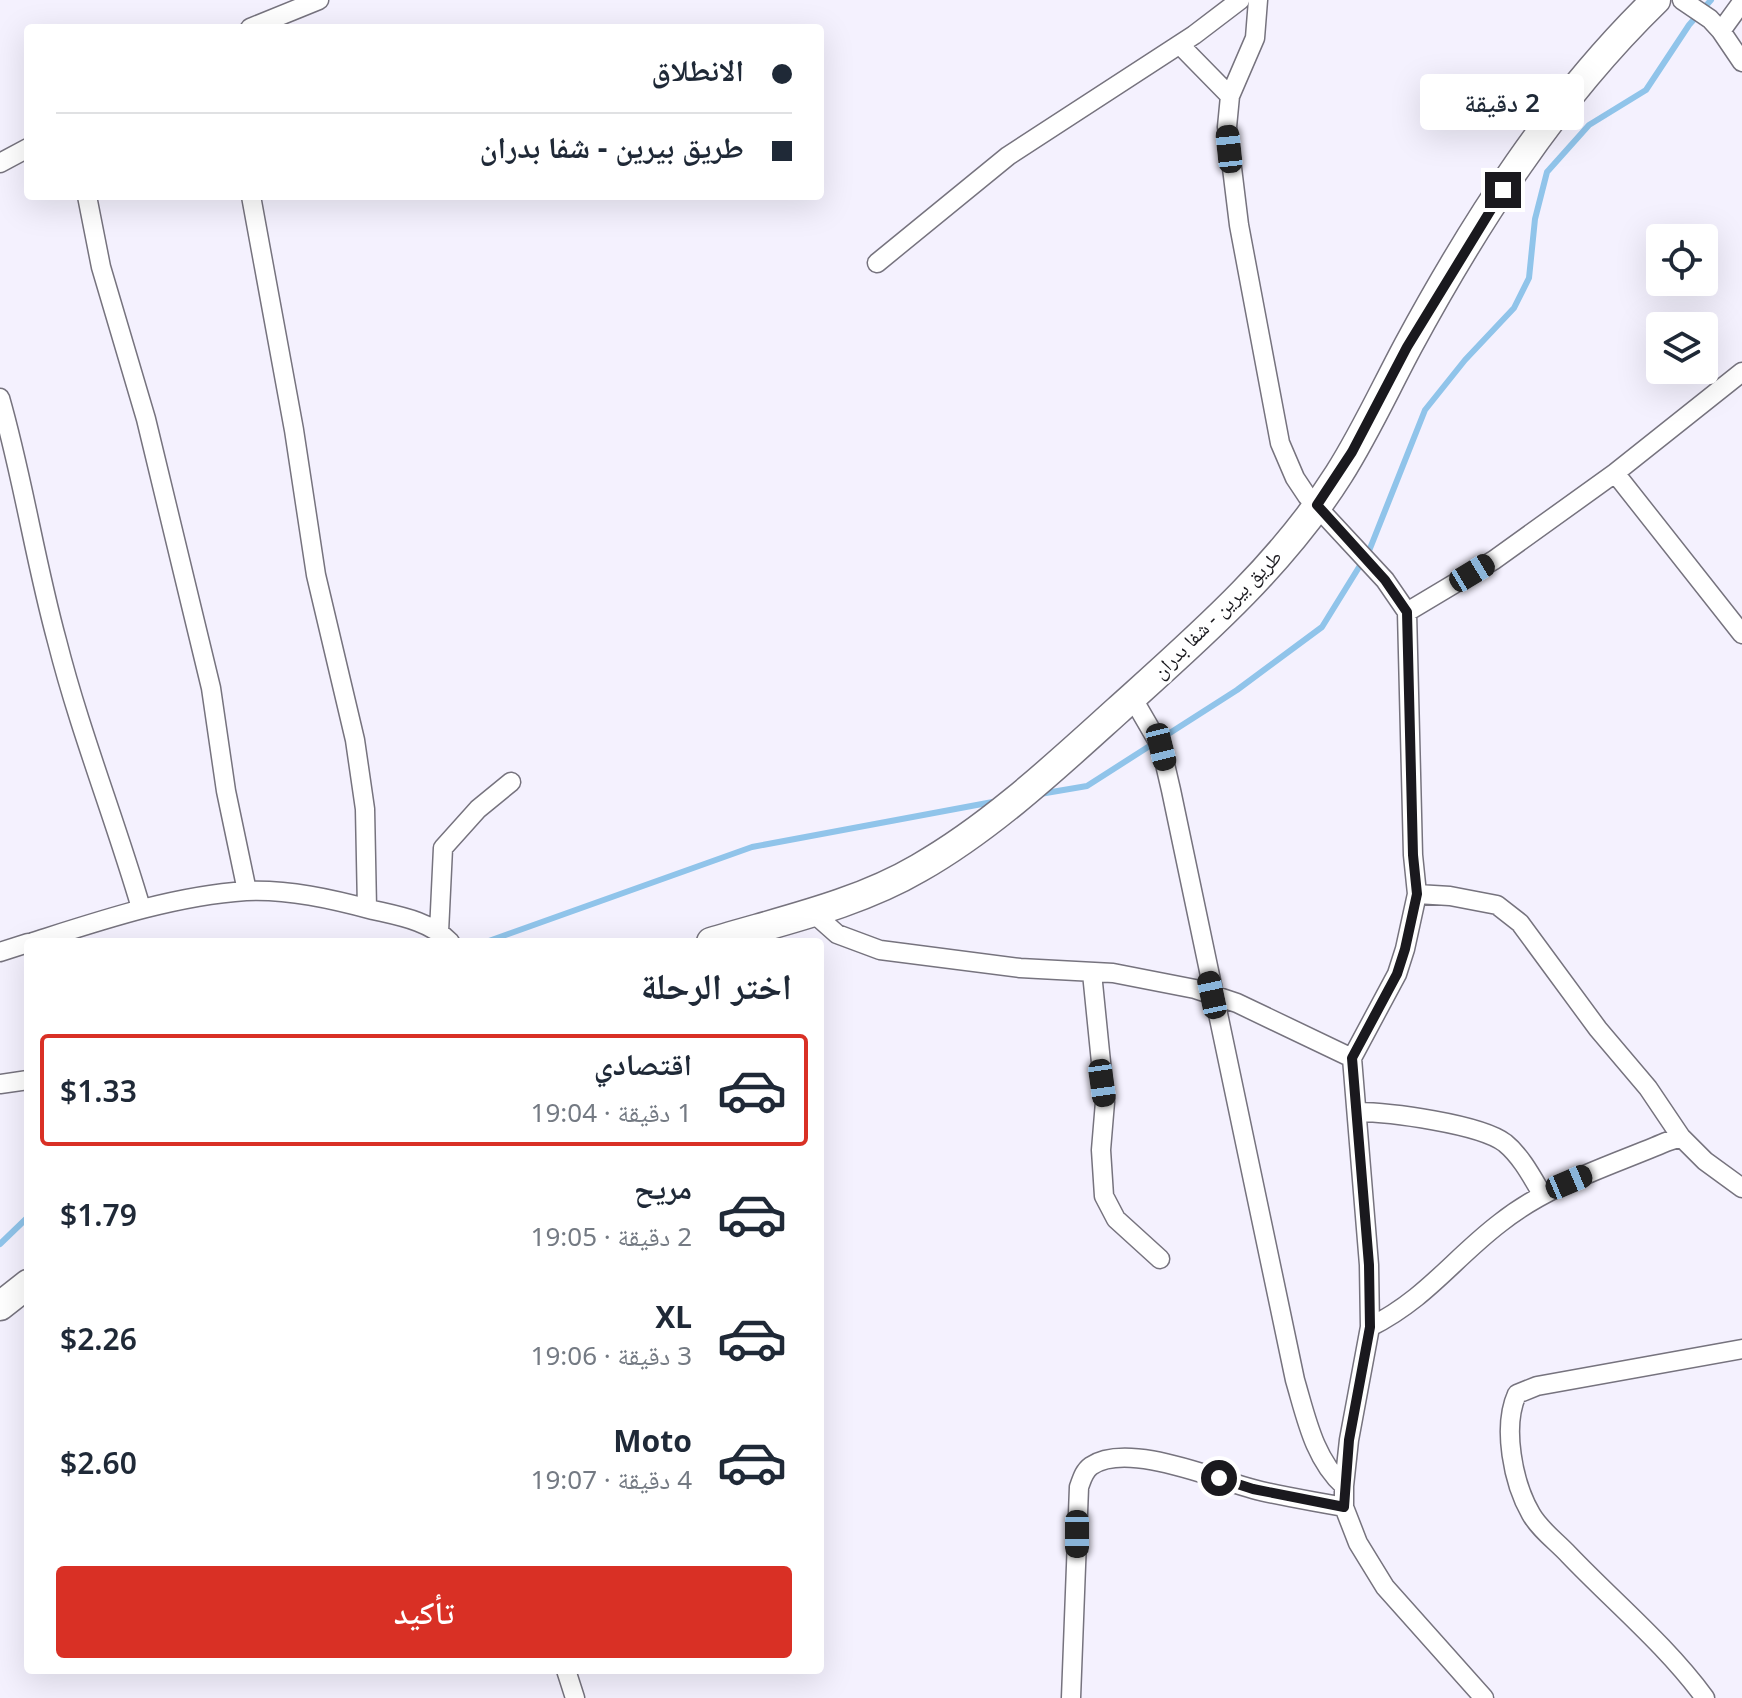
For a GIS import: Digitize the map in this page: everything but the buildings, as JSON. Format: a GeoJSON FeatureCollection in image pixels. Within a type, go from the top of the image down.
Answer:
{"type":"FeatureCollection","features":[{"type":"Feature","properties":{"kind":"main road","name":"طريق بيرين - شفا بدران"},"geometry":{"type":"LineString","coordinates":[[724,938],[874,890],[918,869],[955,845],[1071,752],[1243,593],[1317,505],[1352,452],[1414,335],[1516,170],[1576,87],[1620,34],[1656,0]]}},
{"type":"Feature","properties":{"kind":"main road"},"geometry":{"type":"LineString","coordinates":[[0,1306],[24,1287]]}},
{"type":"Feature","properties":{"kind":"street"},"geometry":{"type":"LineString","coordinates":[[260,24],[319,0]]}},
{"type":"Feature","properties":{"kind":"street"},"geometry":{"type":"LineString","coordinates":[[877,263],[1008,156],[1180,45],[1240,0]]}},
{"type":"Feature","properties":{"kind":"street"},"geometry":{"type":"LineString","coordinates":[[1258,0],[1255,38],[1230,96],[1227,127],[1231,172],[1270,398],[1285,455],[1295,478],[1385,580],[1407,612],[1413,855],[1417,894],[1397,974],[1352,1058],[1370,1278],[1370,1327],[1357,1392],[1344,1507],[1358,1543],[1385,1587],[1484,1698]]}},
{"type":"Feature","properties":{"kind":"street"},"geometry":{"type":"LineString","coordinates":[[1742,2],[1703,15],[1742,62]]}},
{"type":"Feature","properties":{"kind":"street"},"geometry":{"type":"LineString","coordinates":[[1180,45],[1230,96]]}},
{"type":"Feature","properties":{"kind":"street"},"geometry":{"type":"LineString","coordinates":[[0,163],[24,150]]}},
{"type":"Feature","properties":{"kind":"street"},"geometry":{"type":"LineString","coordinates":[[88,200],[101,267],[146,419],[211,688],[226,791],[247,891]]}},
{"type":"Feature","properties":{"kind":"street"},"geometry":{"type":"LineString","coordinates":[[252,200],[294,430],[316,575],[355,740],[365,809],[367,908]]}},
{"type":"Feature","properties":{"kind":"street"},"geometry":{"type":"LineString","coordinates":[[1407,612],[1494,560],[1615,473],[1740,377]]}},
{"type":"Feature","properties":{"kind":"street"},"geometry":{"type":"LineString","coordinates":[[0,398],[68,681],[141,908]]}},
{"type":"Feature","properties":{"kind":"street"},"geometry":{"type":"LineString","coordinates":[[1615,473],[1742,634]]}},
{"type":"Feature","properties":{"kind":"street"},"geometry":{"type":"LineString","coordinates":[[1132,697],[1161,747],[1295,1380],[1318,1452],[1333,1476],[1344,1486]]}},
{"type":"Feature","properties":{"kind":"street"},"geometry":{"type":"LineString","coordinates":[[444,937],[440,861],[443,848],[478,809],[511,782]]}},
{"type":"Feature","properties":{"kind":"street"},"geometry":{"type":"LineString","coordinates":[[46,938],[141,908],[247,891],[327,898],[412,920],[444,937]]}},
{"type":"Feature","properties":{"kind":"street"},"geometry":{"type":"LineString","coordinates":[[1417,894],[1450,896],[1497,905],[1520,923],[1598,1029],[1648,1088],[1681,1137],[1705,1161],[1742,1188]]}},
{"type":"Feature","properties":{"kind":"street"},"geometry":{"type":"LineString","coordinates":[[811,911],[837,934],[880,950],[931,958],[1135,976],[1212,995],[1237,1003],[1352,1058]]}},
{"type":"Feature","properties":{"kind":"street"},"geometry":{"type":"LineString","coordinates":[[0,952],[24,945]]}},
{"type":"Feature","properties":{"kind":"street"},"geometry":{"type":"LineString","coordinates":[[1092,973],[1105,1102],[1101,1150],[1104,1196],[1116,1219],[1160,1259]]}},
{"type":"Feature","properties":{"kind":"street"},"geometry":{"type":"LineString","coordinates":[[0,1084],[24,1081]]}},
{"type":"Feature","properties":{"kind":"street"},"geometry":{"type":"LineString","coordinates":[[1357,1112],[1391,1113],[1493,1136],[1514,1153],[1542,1194]]}},
{"type":"Feature","properties":{"kind":"street"},"geometry":{"type":"LineString","coordinates":[[1370,1327],[1422,1296],[1500,1223],[1542,1194],[1681,1137]]}},
{"type":"Feature","properties":{"kind":"street"},"geometry":{"type":"LineString","coordinates":[[1705,1698],[1651,1637],[1539,1526],[1524,1499],[1518,1478],[1512,1451],[1512,1411],[1517,1394],[1537,1386],[1742,1349]]}},
{"type":"Feature","properties":{"kind":"street"},"geometry":{"type":"LineString","coordinates":[[1071,1698],[1076,1638],[1077,1510],[1083,1474],[1091,1466],[1105,1460],[1129,1459],[1173,1465],[1253,1489],[1344,1507]]}},
{"type":"Feature","properties":{"kind":"street"},"geometry":{"type":"LineString","coordinates":[[567,1674],[575,1698]]}},
{"type":"Feature","properties":{"kind":"waterway"},"geometry":{"type":"LineString","coordinates":[[1040,794],[1087,786],[1237,690],[1322,627],[1369,551],[1425,410],[1465,360],[1514,308],[1529,278],[1535,219],[1547,172],[1589,125],[1646,90],[1689,25],[1711,0]]}},
{"type":"Feature","properties":{"kind":"waterway"},"geometry":{"type":"LineString","coordinates":[[497,938],[752,847],[998,801]]}},
{"type":"Feature","properties":{"kind":"waterway"},"geometry":{"type":"LineString","coordinates":[[0,1244],[24,1221]]}},
{"type":"Feature","properties":{"kind":"route"},"geometry":{"type":"LineString","coordinates":[[1219,1478],[1253,1489],[1344,1507],[1349,1440],[1370,1327],[1371,1291],[1352,1058],[1397,974],[1417,894],[1413,855],[1407,612],[1385,580],[1317,505],[1373,417],[1407,347],[1503,190]]}}]}
